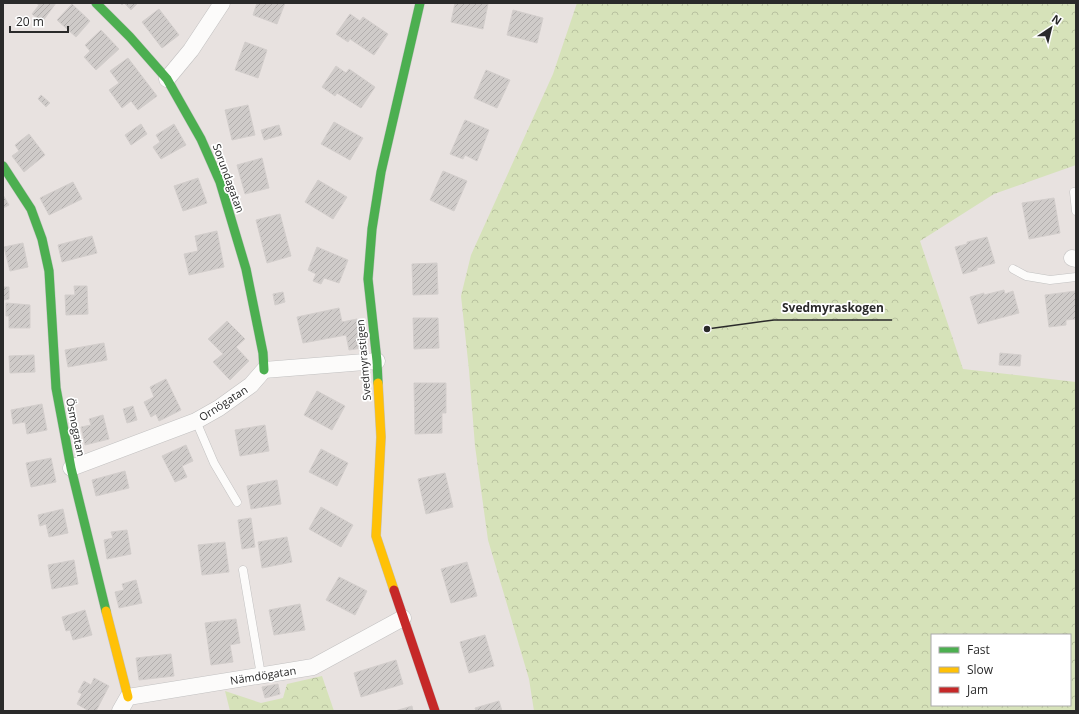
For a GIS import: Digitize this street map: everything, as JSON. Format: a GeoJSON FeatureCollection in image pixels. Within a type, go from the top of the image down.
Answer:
{"type":"FeatureCollection","features":[{"type":"Feature","properties":{"kind":"street","name":"Sorundagatan"},"geometry":{"type":"LineString","coordinates":[[96,3],[130,37],[167,79],[201,139],[220,182],[246,269],[264,352],[264,370]]}},
{"type":"Feature","properties":{"kind":"street"},"geometry":{"type":"LineString","coordinates":[[167,79],[191,50],[222,3]]}},
{"type":"Feature","properties":{"kind":"street","name":"Svedmyrastigen"},"geometry":{"type":"LineString","coordinates":[[420,3],[381,172],[372,229],[368,279],[377,361],[381,437],[376,536],[402,618],[435,711]]}},
{"type":"Feature","properties":{"kind":"street","name":"Ösmogatan"},"geometry":{"type":"LineString","coordinates":[[3,166],[31,209],[42,240],[49,271],[56,388],[72,468],[128,696]]}},
{"type":"Feature","properties":{"kind":"street"},"geometry":{"type":"LineString","coordinates":[[264,370],[377,361]]}},
{"type":"Feature","properties":{"kind":"street","name":"Ornögatan"},"geometry":{"type":"LineString","coordinates":[[72,468],[196,421],[219,408],[251,385],[264,370]]}},
{"type":"Feature","properties":{"kind":"street","name":"Nämdögatan"},"geometry":{"type":"LineString","coordinates":[[128,696],[313,667],[402,618]]}},
{"type":"Feature","properties":{"kind":"street"},"geometry":{"type":"LineString","coordinates":[[120,711],[128,696]]}},
{"type":"Feature","properties":{"kind":"lane"},"geometry":{"type":"LineString","coordinates":[[1074,192],[1076,211]]}},
{"type":"Feature","properties":{"kind":"lane"},"geometry":{"type":"LineString","coordinates":[[1013,269],[1026,276],[1050,280],[1076,277]]}},
{"type":"Feature","properties":{"kind":"lane"},"geometry":{"type":"LineString","coordinates":[[196,421],[214,463],[237,502]]}},
{"type":"Feature","properties":{"kind":"lane"},"geometry":{"type":"LineString","coordinates":[[243,570],[261,675]]}},
{"type":"Feature","properties":{"kind":"green space"},"geometry":{"type":"Polygon","coordinates":[[[577,3],[1076,3],[1076,165],[994,194],[920,241],[963,369],[1076,382],[1076,711],[534,711],[529,679],[488,540],[475,446],[461,296],[471,255],[553,74],[577,3]]]}},
{"type":"Feature","properties":{"kind":"green space"},"geometry":{"type":"Polygon","coordinates":[[[322,676],[334,711],[230,711],[225,691],[261,703],[283,698],[287,684],[322,676]]]}},
{"type":"Feature","properties":{"kind":"building"},"geometry":{"type":"Polygon","coordinates":[[[36,3],[56,3],[42,22],[32,14],[39,5],[36,3]]]}},
{"type":"Feature","properties":{"kind":"building"},"geometry":{"type":"Polygon","coordinates":[[[124,3],[138,3],[131,10],[124,3]]]}},
{"type":"Feature","properties":{"kind":"building"},"geometry":{"type":"Polygon","coordinates":[[[257,3],[285,3],[277,24],[253,15],[257,3]]]}},
{"type":"Feature","properties":{"kind":"building"},"geometry":{"type":"Polygon","coordinates":[[[455,3],[488,4],[483,29],[451,22],[455,3]]]}},
{"type":"Feature","properties":{"kind":"building"},"geometry":{"type":"Polygon","coordinates":[[[72,4],[90,21],[76,37],[57,20],[72,4]]]}},
{"type":"Feature","properties":{"kind":"building"},"geometry":{"type":"Polygon","coordinates":[[[159,9],[179,35],[162,48],[142,22],[159,9]]]}},
{"type":"Feature","properties":{"kind":"building"},"geometry":{"type":"Polygon","coordinates":[[[513,10],[543,18],[537,43],[507,35],[513,10]]]}},
{"type":"Feature","properties":{"kind":"building"},"geometry":{"type":"Polygon","coordinates":[[[350,14],[360,21],[363,17],[388,34],[374,55],[350,39],[348,42],[336,34],[350,14]]]}},
{"type":"Feature","properties":{"kind":"building"},"geometry":{"type":"Polygon","coordinates":[[[101,30],[119,49],[96,70],[84,57],[90,51],[85,45],[101,30]]]}},
{"type":"Feature","properties":{"kind":"building"},"geometry":{"type":"Polygon","coordinates":[[[245,42],[267,50],[258,78],[235,70],[245,42]]]}},
{"type":"Feature","properties":{"kind":"building"},"geometry":{"type":"Polygon","coordinates":[[[128,58],[157,96],[138,110],[131,101],[122,108],[109,90],[119,83],[110,71],[128,58]]]}},
{"type":"Feature","properties":{"kind":"building"},"geometry":{"type":"Polygon","coordinates":[[[336,66],[346,73],[349,69],[375,87],[361,108],[337,93],[335,96],[322,87],[336,66]]]}},
{"type":"Feature","properties":{"kind":"building"},"geometry":{"type":"Polygon","coordinates":[[[486,70],[510,80],[497,108],[474,98],[486,70]]]}},
{"type":"Feature","properties":{"kind":"building"},"geometry":{"type":"Polygon","coordinates":[[[41,95],[50,103],[46,107],[38,99],[41,95]]]}},
{"type":"Feature","properties":{"kind":"building"},"geometry":{"type":"Polygon","coordinates":[[[248,105],[255,135],[232,140],[225,110],[248,105]]]}},
{"type":"Feature","properties":{"kind":"building"},"geometry":{"type":"Polygon","coordinates":[[[465,120],[489,130],[477,161],[465,155],[463,159],[450,154],[465,120]]]}},
{"type":"Feature","properties":{"kind":"building"},"geometry":{"type":"Polygon","coordinates":[[[334,122],[363,138],[350,160],[321,144],[334,122]]]}},
{"type":"Feature","properties":{"kind":"building"},"geometry":{"type":"Polygon","coordinates":[[[141,124],[147,134],[131,145],[125,135],[141,124]]]}},
{"type":"Feature","properties":{"kind":"building"},"geometry":{"type":"Polygon","coordinates":[[[174,124],[186,145],[161,159],[153,147],[160,142],[156,135],[174,124]]]}},
{"type":"Feature","properties":{"kind":"building"},"geometry":{"type":"Polygon","coordinates":[[[279,125],[282,135],[264,140],[261,130],[279,125]]]}},
{"type":"Feature","properties":{"kind":"building"},"geometry":{"type":"Polygon","coordinates":[[[29,134],[45,155],[24,172],[12,156],[19,151],[15,145],[29,134]]]}},
{"type":"Feature","properties":{"kind":"building"},"geometry":{"type":"Polygon","coordinates":[[[262,158],[269,188],[245,194],[237,165],[262,158]]]}},
{"type":"Feature","properties":{"kind":"building"},"geometry":{"type":"Polygon","coordinates":[[[443,171],[467,181],[454,211],[430,200],[443,171]]]}},
{"type":"Feature","properties":{"kind":"building"},"geometry":{"type":"Polygon","coordinates":[[[198,178],[207,203],[183,211],[174,186],[198,178]]]}},
{"type":"Feature","properties":{"kind":"building"},"geometry":{"type":"Polygon","coordinates":[[[318,180],[347,197],[333,219],[305,202],[318,180]]]}},
{"type":"Feature","properties":{"kind":"building"},"geometry":{"type":"Polygon","coordinates":[[[73,182],[82,199],[49,215],[40,198],[73,182]]]}},
{"type":"Feature","properties":{"kind":"building"},"geometry":{"type":"Polygon","coordinates":[[[3,195],[9,205],[3,208],[3,195]]]}},
{"type":"Feature","properties":{"kind":"building"},"geometry":{"type":"Polygon","coordinates":[[[1054,198],[1060,233],[1029,239],[1022,203],[1054,198]]]}},
{"type":"Feature","properties":{"kind":"building"},"geometry":{"type":"Polygon","coordinates":[[[280,214],[291,256],[267,263],[256,220],[280,214]]]}},
{"type":"Feature","properties":{"kind":"building"},"geometry":{"type":"Polygon","coordinates":[[[217,231],[224,267],[189,275],[184,254],[198,251],[195,236],[217,231]]]}},
{"type":"Feature","properties":{"kind":"building"},"geometry":{"type":"Polygon","coordinates":[[[92,236],[97,253],[62,262],[58,245],[92,236]]]}},
{"type":"Feature","properties":{"kind":"building"},"geometry":{"type":"Polygon","coordinates":[[[987,237],[995,263],[963,274],[955,247],[987,237]]]}},
{"type":"Feature","properties":{"kind":"building"},"geometry":{"type":"Polygon","coordinates":[[[23,243],[28,267],[10,271],[4,247],[23,243]]]}},
{"type":"Feature","properties":{"kind":"building"},"geometry":{"type":"Polygon","coordinates":[[[317,247],[348,260],[339,283],[324,278],[321,284],[313,281],[316,274],[308,270],[317,247]]]}},
{"type":"Feature","properties":{"kind":"building"},"geometry":{"type":"Polygon","coordinates":[[[437,263],[438,294],[413,295],[412,264],[437,263]]]}},
{"type":"Feature","properties":{"kind":"building"},"geometry":{"type":"Polygon","coordinates":[[[74,286],[87,286],[88,314],[66,315],[65,295],[75,295],[74,286]]]}},
{"type":"Feature","properties":{"kind":"building"},"geometry":{"type":"Polygon","coordinates":[[[3,287],[9,287],[9,299],[3,300],[3,287]]]}},
{"type":"Feature","properties":{"kind":"building"},"geometry":{"type":"Polygon","coordinates":[[[1004,290],[1005,294],[1013,291],[1019,313],[978,324],[970,297],[1004,290]]]}},
{"type":"Feature","properties":{"kind":"building"},"geometry":{"type":"Polygon","coordinates":[[[1076,291],[1076,319],[1066,320],[1066,325],[1049,327],[1045,295],[1076,291]]]}},
{"type":"Feature","properties":{"kind":"building"},"geometry":{"type":"Polygon","coordinates":[[[283,292],[285,302],[275,305],[273,294],[283,292]]]}},
{"type":"Feature","properties":{"kind":"building"},"geometry":{"type":"Polygon","coordinates":[[[6,303],[30,305],[30,328],[9,328],[9,316],[6,316],[6,303]]]}},
{"type":"Feature","properties":{"kind":"building"},"geometry":{"type":"Polygon","coordinates":[[[339,308],[342,322],[357,319],[362,348],[349,350],[346,335],[303,343],[297,317],[339,308]]]}},
{"type":"Feature","properties":{"kind":"building"},"geometry":{"type":"Polygon","coordinates":[[[413,318],[438,318],[439,348],[414,349],[413,318]]]}},
{"type":"Feature","properties":{"kind":"building"},"geometry":{"type":"Polygon","coordinates":[[[227,321],[245,339],[236,347],[249,361],[230,380],[213,362],[223,354],[208,339],[227,321]]]}},
{"type":"Feature","properties":{"kind":"building"},"geometry":{"type":"Polygon","coordinates":[[[104,343],[107,360],[68,367],[65,350],[104,343]]]}},
{"type":"Feature","properties":{"kind":"building"},"geometry":{"type":"Polygon","coordinates":[[[1000,353],[1021,355],[1020,366],[999,365],[1000,353]]]}},
{"type":"Feature","properties":{"kind":"building"},"geometry":{"type":"Polygon","coordinates":[[[34,355],[35,372],[10,373],[9,356],[34,355]]]}},
{"type":"Feature","properties":{"kind":"building"},"geometry":{"type":"Polygon","coordinates":[[[166,379],[181,410],[159,421],[156,414],[151,417],[144,402],[154,397],[150,387],[166,379]]]}},
{"type":"Feature","properties":{"kind":"building"},"geometry":{"type":"Polygon","coordinates":[[[414,383],[446,383],[446,413],[442,413],[442,433],[415,434],[414,383]]]}},
{"type":"Feature","properties":{"kind":"building"},"geometry":{"type":"Polygon","coordinates":[[[317,391],[345,406],[332,430],[304,415],[317,391]]]}},
{"type":"Feature","properties":{"kind":"building"},"geometry":{"type":"Polygon","coordinates":[[[42,404],[47,430],[27,434],[25,422],[13,424],[11,410],[42,404]]]}},
{"type":"Feature","properties":{"kind":"building"},"geometry":{"type":"Polygon","coordinates":[[[133,406],[137,420],[127,423],[123,409],[133,406]]]}},
{"type":"Feature","properties":{"kind":"building"},"geometry":{"type":"Polygon","coordinates":[[[103,415],[109,439],[85,445],[81,427],[91,425],[89,419],[103,415]]]}},
{"type":"Feature","properties":{"kind":"building"},"geometry":{"type":"Polygon","coordinates":[[[265,425],[269,451],[240,456],[235,430],[265,425]]]}},
{"type":"Feature","properties":{"kind":"building"},"geometry":{"type":"Polygon","coordinates":[[[186,445],[193,461],[182,466],[187,477],[175,482],[162,456],[186,445]]]}},
{"type":"Feature","properties":{"kind":"building"},"geometry":{"type":"Polygon","coordinates":[[[321,449],[348,463],[337,486],[309,472],[321,449]]]}},
{"type":"Feature","properties":{"kind":"building"},"geometry":{"type":"Polygon","coordinates":[[[51,458],[56,482],[31,487],[26,463],[51,458]]]}},
{"type":"Feature","properties":{"kind":"building"},"geometry":{"type":"Polygon","coordinates":[[[125,471],[129,488],[96,496],[92,480],[125,471]]]}},
{"type":"Feature","properties":{"kind":"building"},"geometry":{"type":"Polygon","coordinates":[[[445,473],[453,507],[426,514],[418,479],[445,473]]]}},
{"type":"Feature","properties":{"kind":"building"},"geometry":{"type":"Polygon","coordinates":[[[277,480],[281,504],[251,509],[247,486],[277,480]]]}},
{"type":"Feature","properties":{"kind":"building"},"geometry":{"type":"Polygon","coordinates":[[[321,507],[353,525],[341,547],[309,529],[321,507]]]}},
{"type":"Feature","properties":{"kind":"building"},"geometry":{"type":"Polygon","coordinates":[[[63,509],[68,533],[49,537],[46,524],[40,526],[38,515],[63,509]]]}},
{"type":"Feature","properties":{"kind":"building"},"geometry":{"type":"Polygon","coordinates":[[[251,518],[255,547],[242,549],[238,520],[251,518]]]}},
{"type":"Feature","properties":{"kind":"building"},"geometry":{"type":"Polygon","coordinates":[[[127,530],[131,554],[107,559],[104,540],[113,538],[111,532],[127,530]]]}},
{"type":"Feature","properties":{"kind":"building"},"geometry":{"type":"Polygon","coordinates":[[[287,537],[292,562],[262,568],[258,542],[287,537]]]}},
{"type":"Feature","properties":{"kind":"building"},"geometry":{"type":"Polygon","coordinates":[[[225,542],[229,572],[202,575],[198,545],[225,542]]]}},
{"type":"Feature","properties":{"kind":"building"},"geometry":{"type":"Polygon","coordinates":[[[74,560],[78,584],[52,589],[48,565],[74,560]]]}},
{"type":"Feature","properties":{"kind":"building"},"geometry":{"type":"Polygon","coordinates":[[[467,562],[477,596],[451,603],[441,569],[467,562]]]}},
{"type":"Feature","properties":{"kind":"building"},"geometry":{"type":"Polygon","coordinates":[[[339,577],[367,591],[355,615],[326,600],[339,577]]]}},
{"type":"Feature","properties":{"kind":"building"},"geometry":{"type":"Polygon","coordinates":[[[136,580],[142,603],[119,608],[115,592],[124,590],[122,584],[136,580]]]}},
{"type":"Feature","properties":{"kind":"building"},"geometry":{"type":"Polygon","coordinates":[[[300,604],[305,630],[274,635],[269,610],[300,604]]]}},
{"type":"Feature","properties":{"kind":"building"},"geometry":{"type":"Polygon","coordinates":[[[85,610],[92,635],[73,640],[70,630],[66,631],[62,617],[85,610]]]}},
{"type":"Feature","properties":{"kind":"building"},"geometry":{"type":"Polygon","coordinates":[[[236,619],[240,643],[230,645],[233,662],[211,665],[205,623],[236,619]]]}},
{"type":"Feature","properties":{"kind":"building"},"geometry":{"type":"Polygon","coordinates":[[[485,635],[494,666],[469,673],[460,642],[485,635]]]}},
{"type":"Feature","properties":{"kind":"building"},"geometry":{"type":"Polygon","coordinates":[[[171,654],[174,676],[139,680],[136,658],[171,654]]]}},
{"type":"Feature","properties":{"kind":"building"},"geometry":{"type":"Polygon","coordinates":[[[396,660],[403,684],[361,697],[354,673],[396,660]]]}},
{"type":"Feature","properties":{"kind":"building"},"geometry":{"type":"Polygon","coordinates":[[[94,678],[109,686],[96,711],[89,711],[77,704],[82,694],[78,692],[84,681],[91,685],[94,678]]]}},
{"type":"Feature","properties":{"kind":"building"},"geometry":{"type":"Polygon","coordinates":[[[278,684],[280,694],[265,698],[262,687],[278,684]]]}},
{"type":"Feature","properties":{"kind":"building"},"geometry":{"type":"Polygon","coordinates":[[[499,701],[502,711],[476,711],[475,708],[499,701]]]}},
{"type":"Feature","properties":{"kind":"building"},"geometry":{"type":"Polygon","coordinates":[[[412,706],[413,711],[395,711],[412,706]]]}},
{"type":"Feature","properties":{"kind":"traffic: fast"},"geometry":{"type":"LineString","coordinates":[[96,3],[130,37],[167,79],[201,139],[220,182],[246,269],[263,353],[264,370]]}},
{"type":"Feature","properties":{"kind":"traffic: fast"},"geometry":{"type":"LineString","coordinates":[[378,383],[368,279],[372,229],[381,172],[420,3]]}},
{"type":"Feature","properties":{"kind":"traffic: fast"},"geometry":{"type":"LineString","coordinates":[[3,166],[31,209],[42,239],[49,271],[56,388],[71,468],[106,611]]}},
{"type":"Feature","properties":{"kind":"traffic: slow"},"geometry":{"type":"LineString","coordinates":[[378,383],[381,437],[376,536],[394,590]]}},
{"type":"Feature","properties":{"kind":"traffic: slow"},"geometry":{"type":"LineString","coordinates":[[106,611],[128,697]]}},
{"type":"Feature","properties":{"kind":"traffic: jam"},"geometry":{"type":"LineString","coordinates":[[394,590],[435,711]]}},
{"type":"Feature","properties":{"kind":"place","name":"Svedmyraskogen"},"geometry":{"type":"Point","coordinates":[707,329]}}]}
